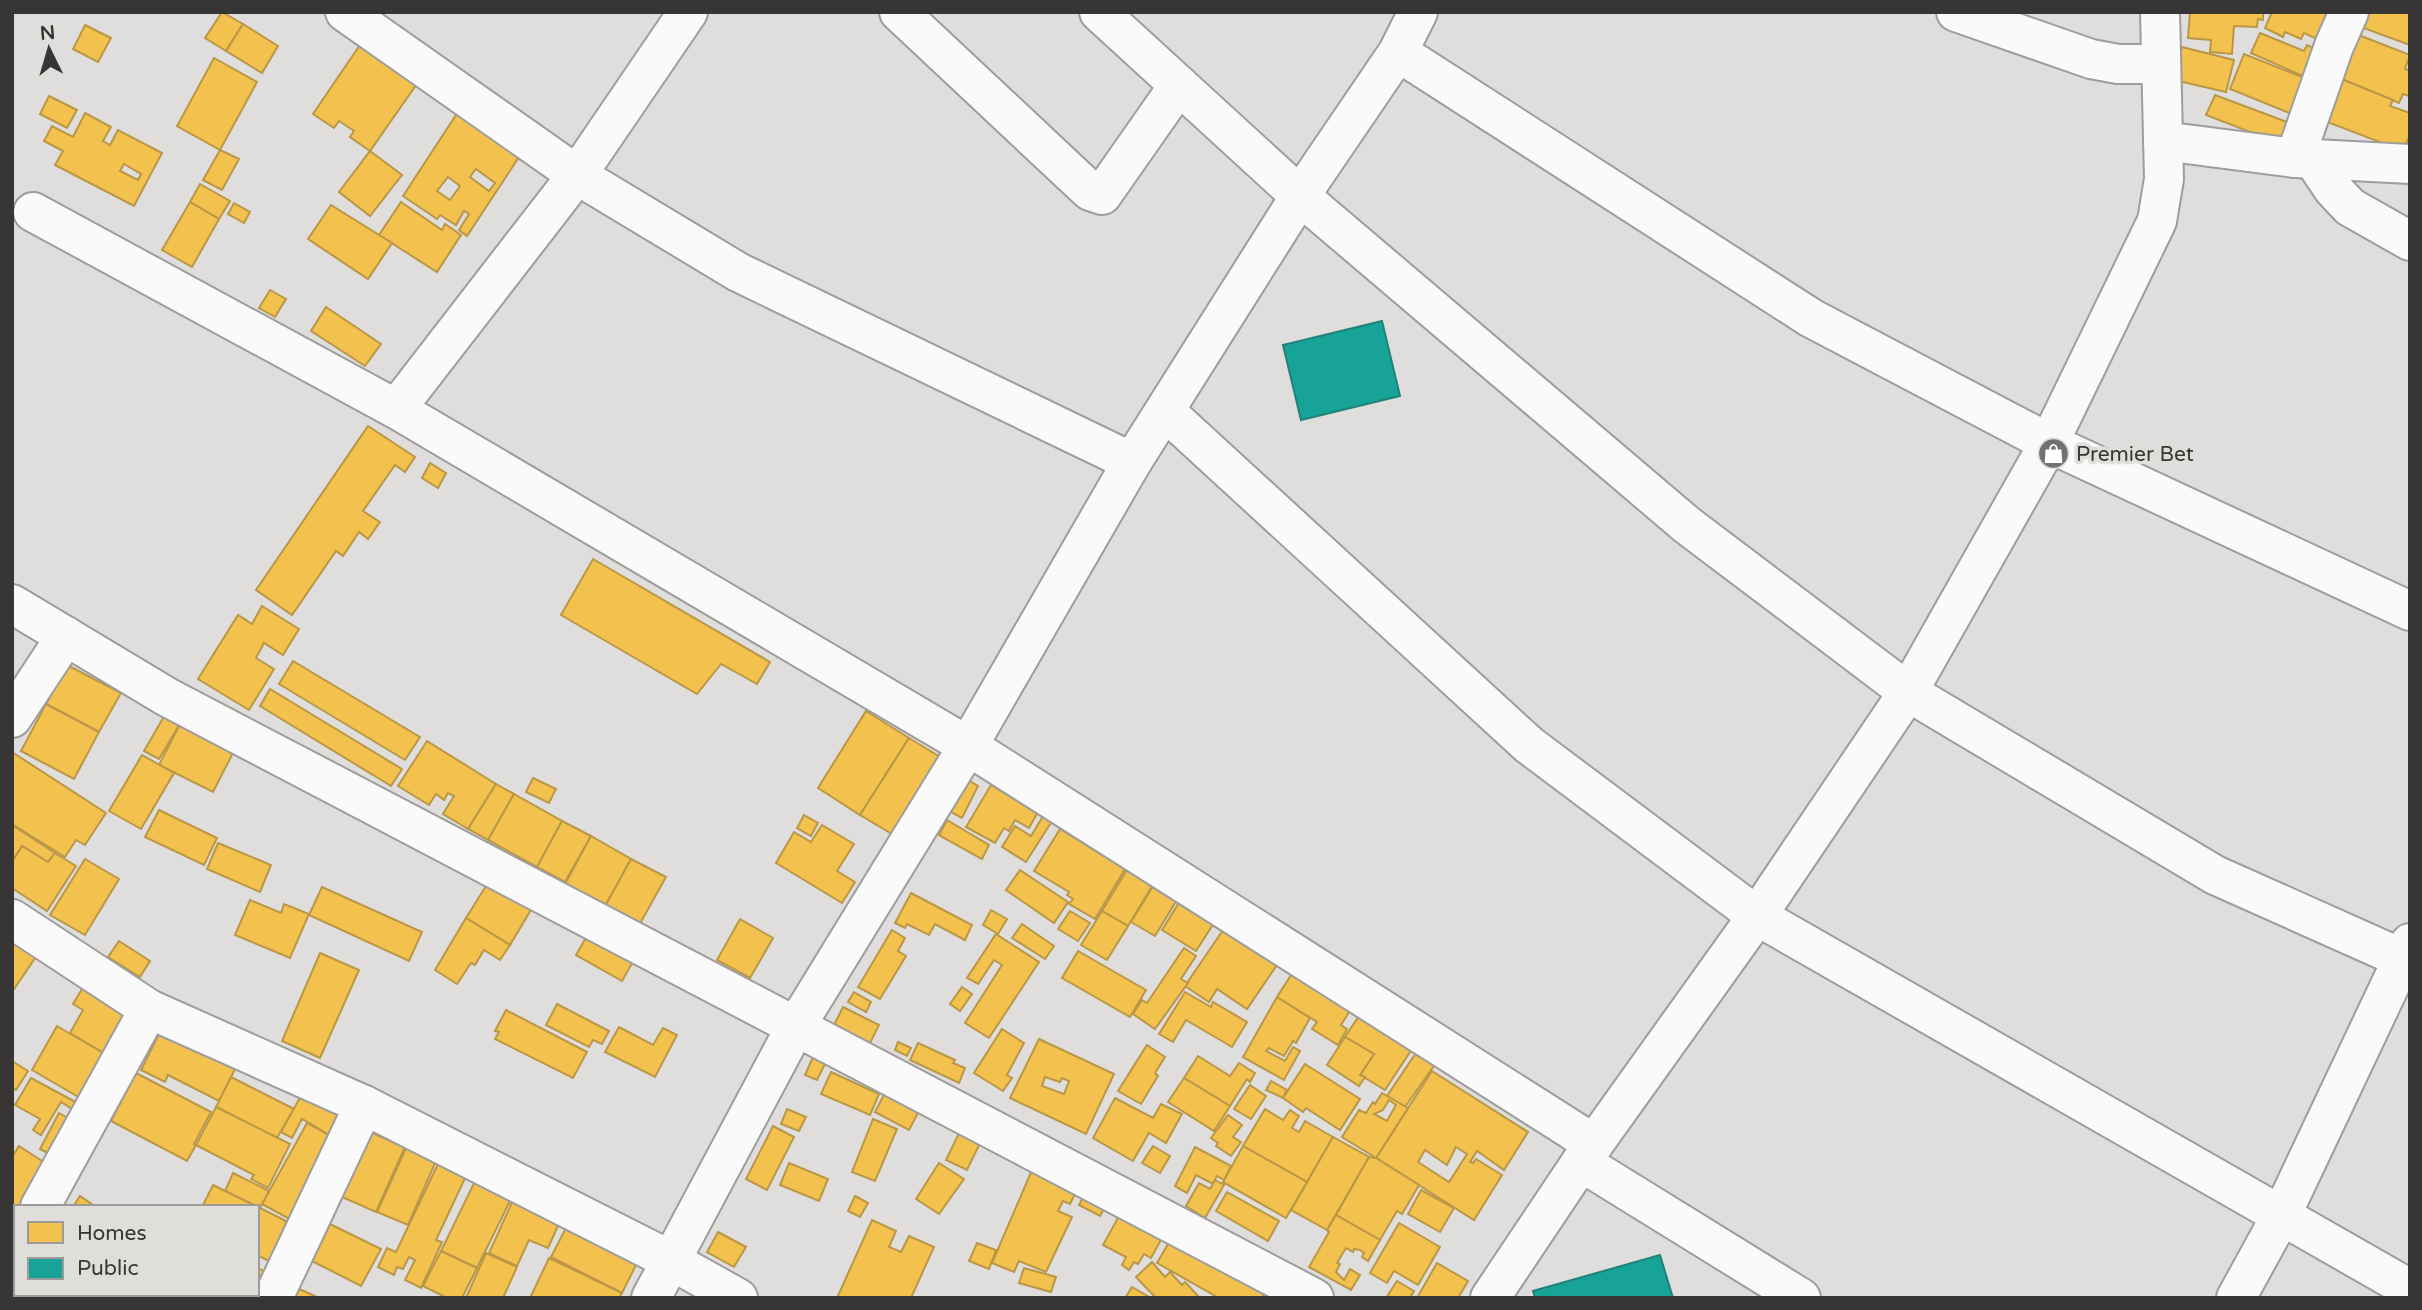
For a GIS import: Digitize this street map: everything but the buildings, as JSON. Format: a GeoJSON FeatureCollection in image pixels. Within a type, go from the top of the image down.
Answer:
{"type":"FeatureCollection","features":[{"type":"Feature","properties":{"kind":"street"},"geometry":{"type":"LineString","coordinates":[[345,12],[577,175],[738,272],[1132,462]]}},
{"type":"Feature","properties":{"kind":"street"},"geometry":{"type":"LineString","coordinates":[[396,409],[577,175],[688,12]]}},
{"type":"Feature","properties":{"kind":"street"},"geometry":{"type":"LineString","coordinates":[[899,12],[1090,191],[1102,195],[1179,85]]}},
{"type":"Feature","properties":{"kind":"street"},"geometry":{"type":"LineString","coordinates":[[1099,12],[1300,196],[1687,525],[1908,692],[2215,875],[2408,955],[2281,1216],[2236,1298]]}},
{"type":"Feature","properties":{"kind":"street"},"geometry":{"type":"LineString","coordinates":[[651,1298],[796,1026],[968,746],[1132,462],[1300,196],[1398,52],[1418,12]]}},
{"type":"Feature","properties":{"kind":"street"},"geometry":{"type":"LineString","coordinates":[[1956,12],[2091,59],[2118,64],[2161,64]]}},
{"type":"Feature","properties":{"kind":"street"},"geometry":{"type":"LineString","coordinates":[[1490,1298],[1588,1153],[1757,916],[1908,692],[2049,443],[2157,221],[2164,179],[2160,12]]}},
{"type":"Feature","properties":{"kind":"street"},"geometry":{"type":"LineString","coordinates":[[2304,159],[2334,46],[2349,12]]}},
{"type":"Feature","properties":{"kind":"street"},"geometry":{"type":"LineString","coordinates":[[1398,52],[1811,318],[2049,443],[2410,611]]}},
{"type":"Feature","properties":{"kind":"street"},"geometry":{"type":"LineString","coordinates":[[2163,141],[2304,159],[2410,164]]}},
{"type":"Feature","properties":{"kind":"street"},"geometry":{"type":"LineString","coordinates":[[2304,159],[2350,207],[2410,241]]}},
{"type":"Feature","properties":{"kind":"street"},"geometry":{"type":"LineString","coordinates":[[33,212],[396,409],[968,746],[1588,1153],[1801,1298]]}},
{"type":"Feature","properties":{"kind":"street"},"geometry":{"type":"LineString","coordinates":[[1165,411],[1529,745],[1757,916],[2410,1289]]}},
{"type":"Feature","properties":{"kind":"street"},"geometry":{"type":"LineString","coordinates":[[12,604],[167,696],[1314,1298]]}},
{"type":"Feature","properties":{"kind":"street"},"geometry":{"type":"LineString","coordinates":[[12,718],[66,636]]}},
{"type":"Feature","properties":{"kind":"street"},"geometry":{"type":"LineString","coordinates":[[12,919],[149,1009],[364,1105],[670,1260],[738,1298]]}},
{"type":"Feature","properties":{"kind":"street"},"geometry":{"type":"LineString","coordinates":[[41,1205],[149,1009]]}},
{"type":"Feature","properties":{"kind":"street"},"geometry":{"type":"LineString","coordinates":[[273,1298],[364,1105]]}},
{"type":"Feature","properties":{"kind":"place","name":"Premier Bet"},"geometry":{"type":"Point","coordinates":[2053,454]}}]}
